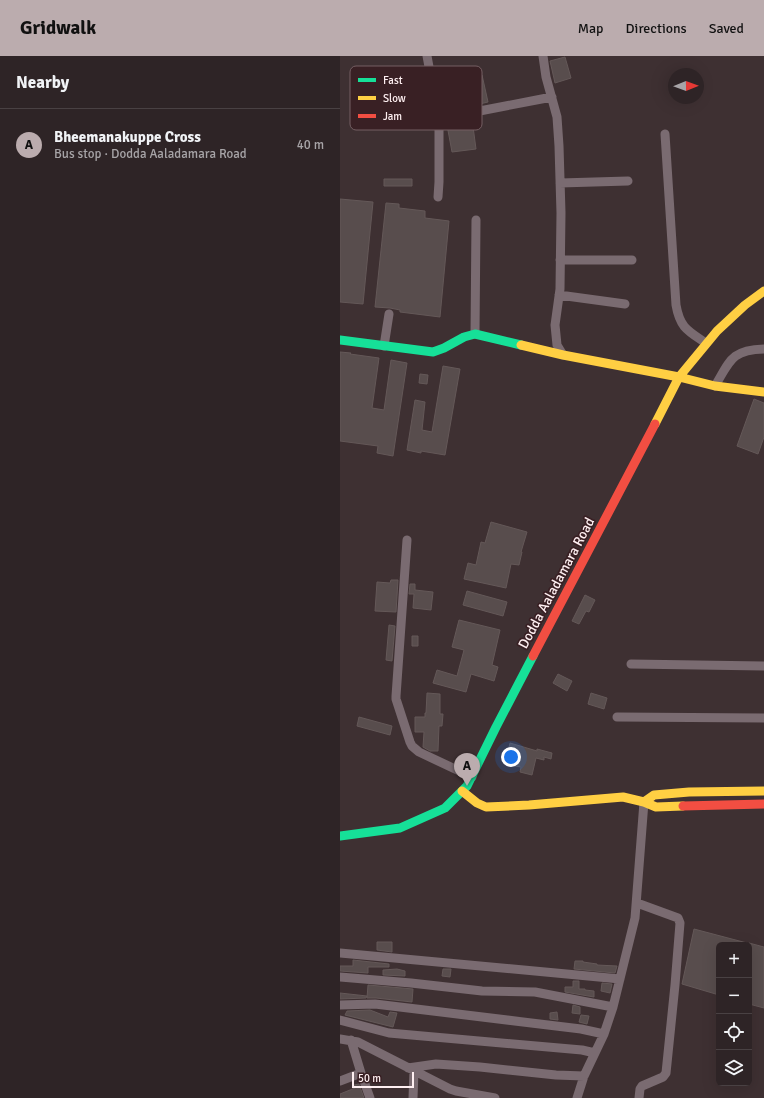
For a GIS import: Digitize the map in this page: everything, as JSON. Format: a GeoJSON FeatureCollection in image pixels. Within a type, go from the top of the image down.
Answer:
{"type":"FeatureCollection","features":[{"type":"Feature","properties":{"kind":"street"},"geometry":{"type":"LineString","coordinates":[[427,56],[429,66]]}},
{"type":"Feature","properties":{"kind":"street"},"geometry":{"type":"LineString","coordinates":[[543,56],[546,77],[557,117],[561,213],[559,296],[555,324],[557,345],[563,355]]}},
{"type":"Feature","properties":{"kind":"street"},"geometry":{"type":"LineString","coordinates":[[482,111],[552,97]]}},
{"type":"Feature","properties":{"kind":"street"},"geometry":{"type":"LineString","coordinates":[[438,130],[438,196]]}},
{"type":"Feature","properties":{"kind":"street"},"geometry":{"type":"LineString","coordinates":[[664,134],[678,314],[681,323],[687,331],[706,343]]}},
{"type":"Feature","properties":{"kind":"street"},"geometry":{"type":"LineString","coordinates":[[560,183],[628,181]]}},
{"type":"Feature","properties":{"kind":"street"},"geometry":{"type":"LineString","coordinates":[[475,334],[476,220]]}},
{"type":"Feature","properties":{"kind":"street"},"geometry":{"type":"LineString","coordinates":[[560,260],[632,260]]}},
{"type":"Feature","properties":{"kind":"street","name":"Dodda Aaladamara Road"},"geometry":{"type":"LineString","coordinates":[[340,836],[400,828],[445,808],[467,786],[496,727],[574,581],[679,377],[717,330],[745,305],[764,291]]}},
{"type":"Feature","properties":{"kind":"street"},"geometry":{"type":"LineString","coordinates":[[559,296],[625,304]]}},
{"type":"Feature","properties":{"kind":"street"},"geometry":{"type":"LineString","coordinates":[[384,346],[389,314]]}},
{"type":"Feature","properties":{"kind":"street"},"geometry":{"type":"LineString","coordinates":[[340,340],[433,352],[440,350],[467,335],[475,334],[563,355],[679,377],[715,386],[764,392]]}},
{"type":"Feature","properties":{"kind":"street"},"geometry":{"type":"LineString","coordinates":[[715,386],[729,362],[735,356],[752,349],[764,349]]}},
{"type":"Feature","properties":{"kind":"street"},"geometry":{"type":"LineString","coordinates":[[407,540],[396,699],[412,746],[419,752],[472,777]]}},
{"type":"Feature","properties":{"kind":"street"},"geometry":{"type":"LineString","coordinates":[[631,664],[764,666]]}},
{"type":"Feature","properties":{"kind":"street"},"geometry":{"type":"LineString","coordinates":[[617,717],[764,718]]}},
{"type":"Feature","properties":{"kind":"street"},"geometry":{"type":"LineString","coordinates":[[462,791],[477,803],[486,806],[515,806],[623,797],[644,802],[656,807],[764,804]]}},
{"type":"Feature","properties":{"kind":"street"},"geometry":{"type":"LineString","coordinates":[[644,802],[654,795],[689,792],[764,791]]}},
{"type":"Feature","properties":{"kind":"street"},"geometry":{"type":"LineString","coordinates":[[578,1098],[584,1076],[604,1034],[620,979],[635,918],[644,802]]}},
{"type":"Feature","properties":{"kind":"street"},"geometry":{"type":"LineString","coordinates":[[637,903],[678,918],[680,923],[666,1073],[663,1077],[642,1086],[638,1098]]}},
{"type":"Feature","properties":{"kind":"street"},"geometry":{"type":"LineString","coordinates":[[340,953],[620,979]]}},
{"type":"Feature","properties":{"kind":"street"},"geometry":{"type":"LineString","coordinates":[[340,977],[482,991],[535,992],[612,1007]]}},
{"type":"Feature","properties":{"kind":"street"},"geometry":{"type":"LineString","coordinates":[[340,1005],[375,1004],[581,1029],[604,1034]]}},
{"type":"Feature","properties":{"kind":"street"},"geometry":{"type":"LineString","coordinates":[[340,1020],[389,1033],[595,1052]]}},
{"type":"Feature","properties":{"kind":"street"},"geometry":{"type":"LineString","coordinates":[[340,1039],[358,1042],[456,1091],[495,1098]]}},
{"type":"Feature","properties":{"kind":"street"},"geometry":{"type":"LineString","coordinates":[[351,1040],[370,1098]]}},
{"type":"Feature","properties":{"kind":"street"},"geometry":{"type":"LineString","coordinates":[[411,1069],[436,1064],[556,1075],[584,1076]]}},
{"type":"Feature","properties":{"kind":"street"},"geometry":{"type":"LineString","coordinates":[[411,1069],[413,1098]]}},
{"type":"Feature","properties":{"kind":"street"},"geometry":{"type":"LineString","coordinates":[[340,1080],[361,1073]]}},
{"type":"Feature","properties":{"kind":"building"},"geometry":{"type":"Polygon","coordinates":[[[565,57],[571,78],[555,83],[550,61],[565,57]]]}},
{"type":"Feature","properties":{"kind":"building"},"geometry":{"type":"Polygon","coordinates":[[[482,75],[488,102],[482,103],[482,75]]]}},
{"type":"Feature","properties":{"kind":"building"},"geometry":{"type":"Polygon","coordinates":[[[448,130],[473,130],[476,149],[452,152],[448,130]]]}},
{"type":"Feature","properties":{"kind":"building"},"geometry":{"type":"Polygon","coordinates":[[[384,179],[412,179],[412,186],[384,186],[384,179]]]}},
{"type":"Feature","properties":{"kind":"building"},"geometry":{"type":"Polygon","coordinates":[[[340,199],[373,202],[363,304],[340,302],[340,199]]]}},
{"type":"Feature","properties":{"kind":"building"},"geometry":{"type":"Polygon","coordinates":[[[386,203],[399,204],[399,208],[425,211],[425,218],[449,221],[440,317],[400,312],[400,310],[390,308],[375,307],[386,203]]]}},
{"type":"Feature","properties":{"kind":"building"},"geometry":{"type":"Polygon","coordinates":[[[340,352],[379,358],[372,408],[384,410],[391,360],[407,363],[393,456],[377,453],[378,446],[340,441],[340,352]]]}},
{"type":"Feature","properties":{"kind":"building"},"geometry":{"type":"Polygon","coordinates":[[[443,366],[460,369],[445,455],[407,450],[415,400],[425,402],[422,430],[432,432],[443,366]]]}},
{"type":"Feature","properties":{"kind":"building"},"geometry":{"type":"Polygon","coordinates":[[[420,374],[428,375],[427,384],[419,383],[420,374]]]}},
{"type":"Feature","properties":{"kind":"building"},"geometry":{"type":"Polygon","coordinates":[[[754,399],[764,403],[764,437],[758,454],[737,446],[754,399]]]}},
{"type":"Feature","properties":{"kind":"building"},"geometry":{"type":"Polygon","coordinates":[[[491,522],[527,532],[519,565],[511,564],[506,588],[464,579],[468,563],[476,565],[481,542],[485,543],[491,522]]]}},
{"type":"Feature","properties":{"kind":"building"},"geometry":{"type":"Polygon","coordinates":[[[391,580],[398,580],[396,612],[375,611],[377,582],[390,583],[391,580]]]}},
{"type":"Feature","properties":{"kind":"building"},"geometry":{"type":"Polygon","coordinates":[[[410,584],[415,584],[415,590],[433,592],[431,610],[413,608],[414,594],[409,594],[410,584]]]}},
{"type":"Feature","properties":{"kind":"building"},"geometry":{"type":"Polygon","coordinates":[[[467,591],[507,602],[503,616],[463,605],[467,591]]]}},
{"type":"Feature","properties":{"kind":"building"},"geometry":{"type":"Polygon","coordinates":[[[585,595],[595,600],[589,612],[586,611],[579,624],[572,621],[585,595]]]}},
{"type":"Feature","properties":{"kind":"building"},"geometry":{"type":"Polygon","coordinates":[[[459,620],[500,630],[492,665],[498,667],[494,681],[471,674],[466,692],[433,683],[437,670],[457,676],[464,650],[452,647],[459,620]]]}},
{"type":"Feature","properties":{"kind":"building"},"geometry":{"type":"Polygon","coordinates":[[[389,625],[395,626],[392,661],[386,660],[389,625]]]}},
{"type":"Feature","properties":{"kind":"building"},"geometry":{"type":"Polygon","coordinates":[[[412,636],[418,636],[418,646],[412,646],[412,636]]]}},
{"type":"Feature","properties":{"kind":"building"},"geometry":{"type":"Polygon","coordinates":[[[558,674],[572,681],[567,691],[553,683],[558,674]]]}},
{"type":"Feature","properties":{"kind":"building"},"geometry":{"type":"Polygon","coordinates":[[[427,693],[440,694],[440,714],[443,714],[442,726],[439,726],[438,751],[430,751],[423,747],[424,732],[415,732],[415,717],[425,717],[427,693]]]}},
{"type":"Feature","properties":{"kind":"building"},"geometry":{"type":"Polygon","coordinates":[[[591,693],[607,698],[604,709],[588,704],[591,693]]]}},
{"type":"Feature","properties":{"kind":"building"},"geometry":{"type":"Polygon","coordinates":[[[359,717],[392,726],[390,735],[357,726],[359,717]]]}},
{"type":"Feature","properties":{"kind":"building"},"geometry":{"type":"Polygon","coordinates":[[[510,743],[537,751],[537,749],[552,753],[551,759],[544,757],[544,760],[536,758],[532,775],[520,772],[521,767],[509,765],[511,753],[508,752],[510,743]]]}},
{"type":"Feature","properties":{"kind":"building"},"geometry":{"type":"Polygon","coordinates":[[[694,929],[743,942],[716,942],[716,994],[682,984],[694,929]]]}},
{"type":"Feature","properties":{"kind":"building"},"geometry":{"type":"Polygon","coordinates":[[[377,942],[392,942],[392,952],[377,950],[377,942]]]}},
{"type":"Feature","properties":{"kind":"building"},"geometry":{"type":"Polygon","coordinates":[[[752,944],[764,947],[764,1008],[752,1005],[752,944]]]}},
{"type":"Feature","properties":{"kind":"building"},"geometry":{"type":"Polygon","coordinates":[[[353,960],[389,964],[389,967],[368,967],[368,973],[340,971],[340,966],[353,966],[353,960]]]}},
{"type":"Feature","properties":{"kind":"building"},"geometry":{"type":"Polygon","coordinates":[[[575,961],[583,961],[597,965],[617,966],[615,973],[574,969],[575,961]]]}},
{"type":"Feature","properties":{"kind":"building"},"geometry":{"type":"Polygon","coordinates":[[[397,969],[405,971],[405,976],[383,975],[383,970],[397,969]]]}},
{"type":"Feature","properties":{"kind":"building"},"geometry":{"type":"Polygon","coordinates":[[[443,969],[451,969],[450,977],[442,976],[443,969]]]}},
{"type":"Feature","properties":{"kind":"building"},"geometry":{"type":"Polygon","coordinates":[[[573,981],[579,981],[579,989],[594,991],[594,997],[565,992],[565,987],[573,987],[573,981]]]}},
{"type":"Feature","properties":{"kind":"building"},"geometry":{"type":"Polygon","coordinates":[[[602,983],[612,984],[610,993],[601,991],[602,983]]]}},
{"type":"Feature","properties":{"kind":"building"},"geometry":{"type":"Polygon","coordinates":[[[368,985],[413,989],[412,1002],[367,998],[368,985]]]}},
{"type":"Feature","properties":{"kind":"building"},"geometry":{"type":"Polygon","coordinates":[[[340,993],[367,996],[366,998],[340,999],[340,993]]]}},
{"type":"Feature","properties":{"kind":"building"},"geometry":{"type":"Polygon","coordinates":[[[573,1005],[580,1007],[580,1014],[572,1013],[573,1005]]]}},
{"type":"Feature","properties":{"kind":"building"},"geometry":{"type":"Polygon","coordinates":[[[370,1010],[388,1017],[390,1012],[397,1013],[393,1027],[345,1015],[347,1011],[370,1010]]]}},
{"type":"Feature","properties":{"kind":"building"},"geometry":{"type":"Polygon","coordinates":[[[557,1012],[558,1020],[550,1019],[550,1013],[557,1012]]]}},
{"type":"Feature","properties":{"kind":"building"},"geometry":{"type":"Polygon","coordinates":[[[581,1015],[589,1016],[587,1024],[579,1022],[581,1015]]]}},
{"type":"Feature","properties":{"kind":"building"},"geometry":{"type":"Polygon","coordinates":[[[359,1084],[364,1098],[340,1098],[340,1094],[355,1088],[354,1085],[359,1084]]]}},
{"type":"Feature","properties":{"kind":"traffic: fast"},"geometry":{"type":"LineString","coordinates":[[340,340],[433,352],[464,337],[475,334],[521,345]]}},
{"type":"Feature","properties":{"kind":"traffic: fast"},"geometry":{"type":"LineString","coordinates":[[340,836],[400,828],[445,808],[467,786],[533,656]]}},
{"type":"Feature","properties":{"kind":"traffic: slow"},"geometry":{"type":"LineString","coordinates":[[655,424],[679,377],[717,331],[745,305],[764,291]]}},
{"type":"Feature","properties":{"kind":"traffic: slow"},"geometry":{"type":"LineString","coordinates":[[521,345],[563,355],[679,377],[715,386],[764,392]]}},
{"type":"Feature","properties":{"kind":"traffic: slow"},"geometry":{"type":"LineString","coordinates":[[462,791],[477,803],[486,807],[623,797],[644,802],[656,807],[683,806]]}},
{"type":"Feature","properties":{"kind":"traffic: slow"},"geometry":{"type":"LineString","coordinates":[[644,802],[654,795],[689,792],[764,791]]}},
{"type":"Feature","properties":{"kind":"traffic: jam"},"geometry":{"type":"LineString","coordinates":[[533,656],[655,424]]}},
{"type":"Feature","properties":{"kind":"traffic: jam"},"geometry":{"type":"LineString","coordinates":[[683,806],[764,804]]}},
{"type":"Feature","properties":{"kind":"place","name":"Bheemanakuppe Cross"},"geometry":{"type":"Point","coordinates":[467,786]}}]}
